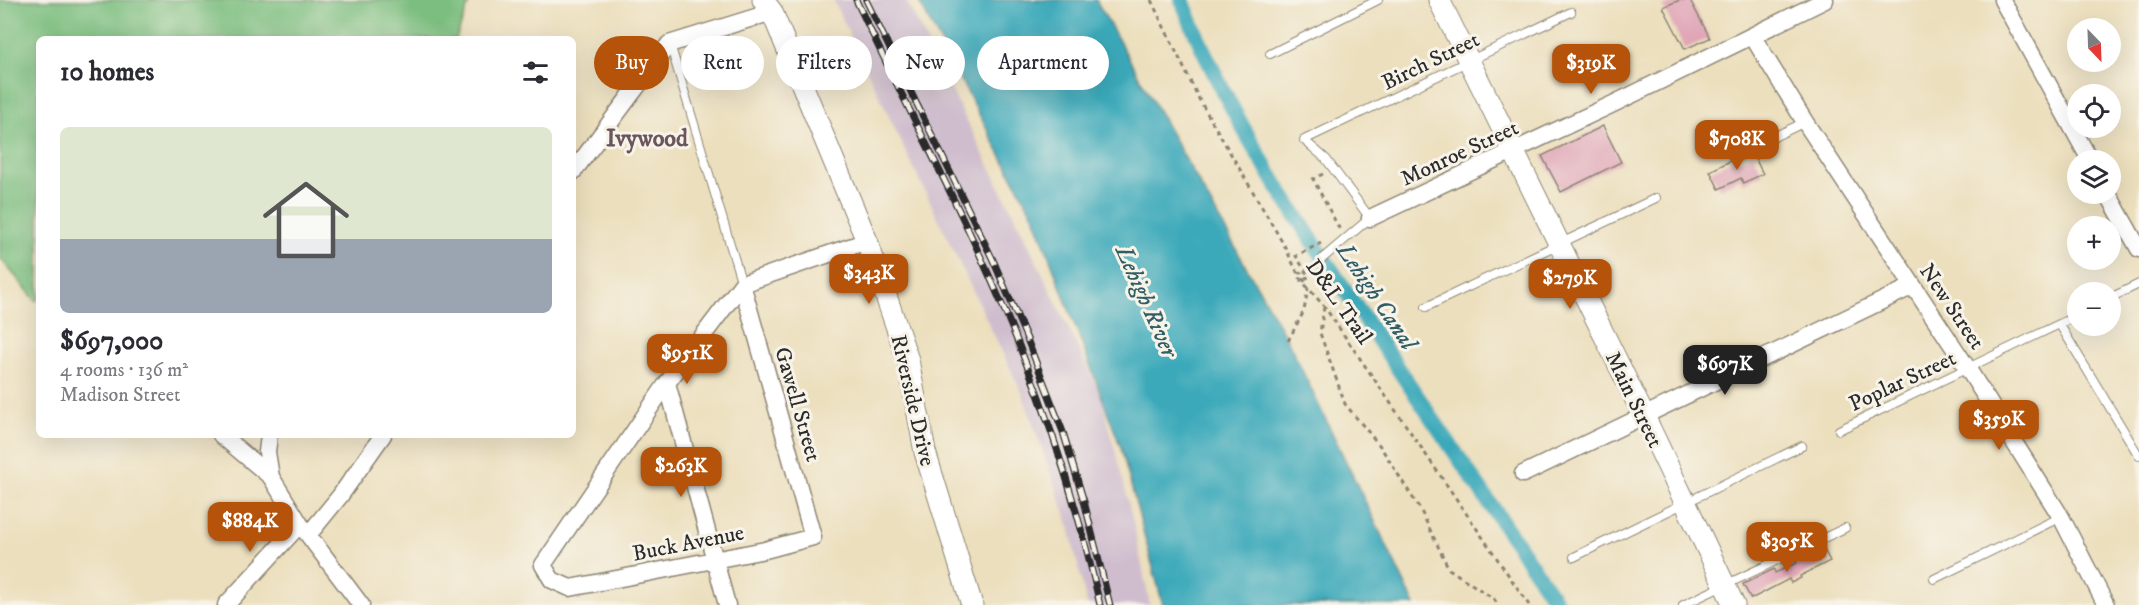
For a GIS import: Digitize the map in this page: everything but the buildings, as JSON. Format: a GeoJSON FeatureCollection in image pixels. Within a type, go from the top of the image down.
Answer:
{"type":"FeatureCollection","features":[{"type":"Feature","properties":{"kind":"street","name":"Main Street"},"geometry":{"type":"LineString","coordinates":[[1439,0],[1644,416],[1729,595]]}},
{"type":"Feature","properties":{"kind":"street"},"geometry":{"type":"LineString","coordinates":[[2002,0],[2084,150]]}},
{"type":"Feature","properties":{"kind":"street","name":"Monroe Street"},"geometry":{"type":"LineString","coordinates":[[1370,218],[1753,37],[1821,1]]}},
{"type":"Feature","properties":{"kind":"street"},"geometry":{"type":"LineString","coordinates":[[669,44],[768,6]]}},
{"type":"Feature","properties":{"kind":"street","name":"Riverside Drive"},"geometry":{"type":"LineString","coordinates":[[768,6],[867,241],[908,360],[925,452],[972,605]]}},
{"type":"Feature","properties":{"kind":"street","name":"New Street"},"geometry":{"type":"LineString","coordinates":[[1753,37],[1805,122],[1968,369],[2061,517],[2106,605]]}},
{"type":"Feature","properties":{"kind":"street"},"geometry":{"type":"LineString","coordinates":[[576,168],[634,90]]}},
{"type":"Feature","properties":{"kind":"street"},"geometry":{"type":"LineString","coordinates":[[2114,204],[2139,249]]}},
{"type":"Feature","properties":{"kind":"street"},"geometry":{"type":"LineString","coordinates":[[727,605],[667,383],[742,284],[867,241]]}},
{"type":"Feature","properties":{"kind":"street","name":"Gawell Street"},"geometry":{"type":"LineString","coordinates":[[742,284],[813,537]]}},
{"type":"Feature","properties":{"kind":"street"},"geometry":{"type":"LineString","coordinates":[[1523,474],[1913,286]]}},
{"type":"Feature","properties":{"kind":"street","name":"Buck Avenue"},"geometry":{"type":"LineString","coordinates":[[667,383],[543,565],[552,580],[570,588],[765,550],[813,537]]}},
{"type":"Feature","properties":{"kind":"street"},"geometry":{"type":"LineString","coordinates":[[225,438],[271,477],[305,529],[361,605]]}},
{"type":"Feature","properties":{"kind":"street"},"geometry":{"type":"LineString","coordinates":[[268,438],[267,452],[271,477]]}},
{"type":"Feature","properties":{"kind":"street"},"geometry":{"type":"LineString","coordinates":[[226,605],[340,496],[381,438]]}},
{"type":"Feature","properties":{"kind":"lane"},"geometry":{"type":"LineString","coordinates":[[1270,54],[1378,0]]}},
{"type":"Feature","properties":{"kind":"lane","name":"Birch Street"},"geometry":{"type":"LineString","coordinates":[[1333,169],[1326,159],[1304,140],[1571,12]]}},
{"type":"Feature","properties":{"kind":"lane"},"geometry":{"type":"LineString","coordinates":[[669,44],[742,284]]}},
{"type":"Feature","properties":{"kind":"lane"},"geometry":{"type":"LineString","coordinates":[[1738,154],[1805,122]]}},
{"type":"Feature","properties":{"kind":"lane"},"geometry":{"type":"LineString","coordinates":[[1323,258],[1370,218],[1333,169]]}},
{"type":"Feature","properties":{"kind":"lane"},"geometry":{"type":"LineString","coordinates":[[1426,307],[1656,198]]}},
{"type":"Feature","properties":{"kind":"lane"},"geometry":{"type":"LineString","coordinates":[[2121,293],[2139,284]]}},
{"type":"Feature","properties":{"kind":"lane","name":"Poplar Street"},"geometry":{"type":"LineString","coordinates":[[1839,429],[2067,321]]}},
{"type":"Feature","properties":{"kind":"lane"},"geometry":{"type":"LineString","coordinates":[[2060,325],[2139,456]]}},
{"type":"Feature","properties":{"kind":"lane"},"geometry":{"type":"LineString","coordinates":[[1574,557],[1802,446]]}},
{"type":"Feature","properties":{"kind":"lane"},"geometry":{"type":"LineString","coordinates":[[1934,579],[2061,517]]}},
{"type":"Feature","properties":{"kind":"lane"},"geometry":{"type":"LineString","coordinates":[[1683,605],[1729,595],[1845,528]]}},
{"type":"Feature","properties":{"kind":"path","name":"D&L Trail"},"geometry":{"type":"LineString","coordinates":[[1151,0],[1200,101],[1284,245],[1301,280],[1324,306],[1529,605]]}},
{"type":"Feature","properties":{"kind":"path"},"geometry":{"type":"LineString","coordinates":[[1333,169],[1313,179],[1342,234],[1340,235]]}},
{"type":"Feature","properties":{"kind":"path"},"geometry":{"type":"LineString","coordinates":[[1288,341],[1304,311],[1308,288],[1300,272],[1306,278],[1309,277],[1296,256]]}},
{"type":"Feature","properties":{"kind":"path"},"geometry":{"type":"LineString","coordinates":[[1324,306],[1320,333],[1345,404],[1386,455],[1420,509],[1449,569],[1494,599],[1498,605]]}},
{"type":"Feature","properties":{"kind":"shaded area"},"geometry":{"type":"Polygon","coordinates":[[[833,0],[906,0],[924,36],[884,36],[884,90],[951,90],[1102,398],[1133,521],[1150,605],[1087,605],[1068,522],[1022,393],[872,81],[872,36],[850,36],[833,0]]]}},
{"type":"Feature","properties":{"kind":"green space"},"geometry":{"type":"Polygon","coordinates":[[[0,0],[470,0],[457,36],[36,36],[36,301],[0,258],[0,0]]]}},
{"type":"Feature","properties":{"kind":"water","name":"Lehigh River"},"geometry":{"type":"Polygon","coordinates":[[[918,0],[1096,0],[1288,341],[1415,605],[1163,605],[1121,448],[1035,219],[965,88],[965,36],[937,36],[918,0]]]}},
{"type":"Feature","properties":{"kind":"waterway","name":"Lehigh Canal"},"geometry":{"type":"LineString","coordinates":[[1182,0],[1221,87],[1293,211],[1558,605]]}},
{"type":"Feature","properties":{"kind":"railway"},"geometry":{"type":"LineString","coordinates":[[856,0],[965,222],[1024,358],[1067,480],[1100,605]]}},
{"type":"Feature","properties":{"kind":"railway"},"geometry":{"type":"LineString","coordinates":[[866,0],[993,260],[1027,339],[1063,432],[1085,505],[1110,605]]}},
{"type":"Feature","properties":{"kind":"district","name":"Ivywood"},"geometry":{"type":"Point","coordinates":[647,138]}}]}
